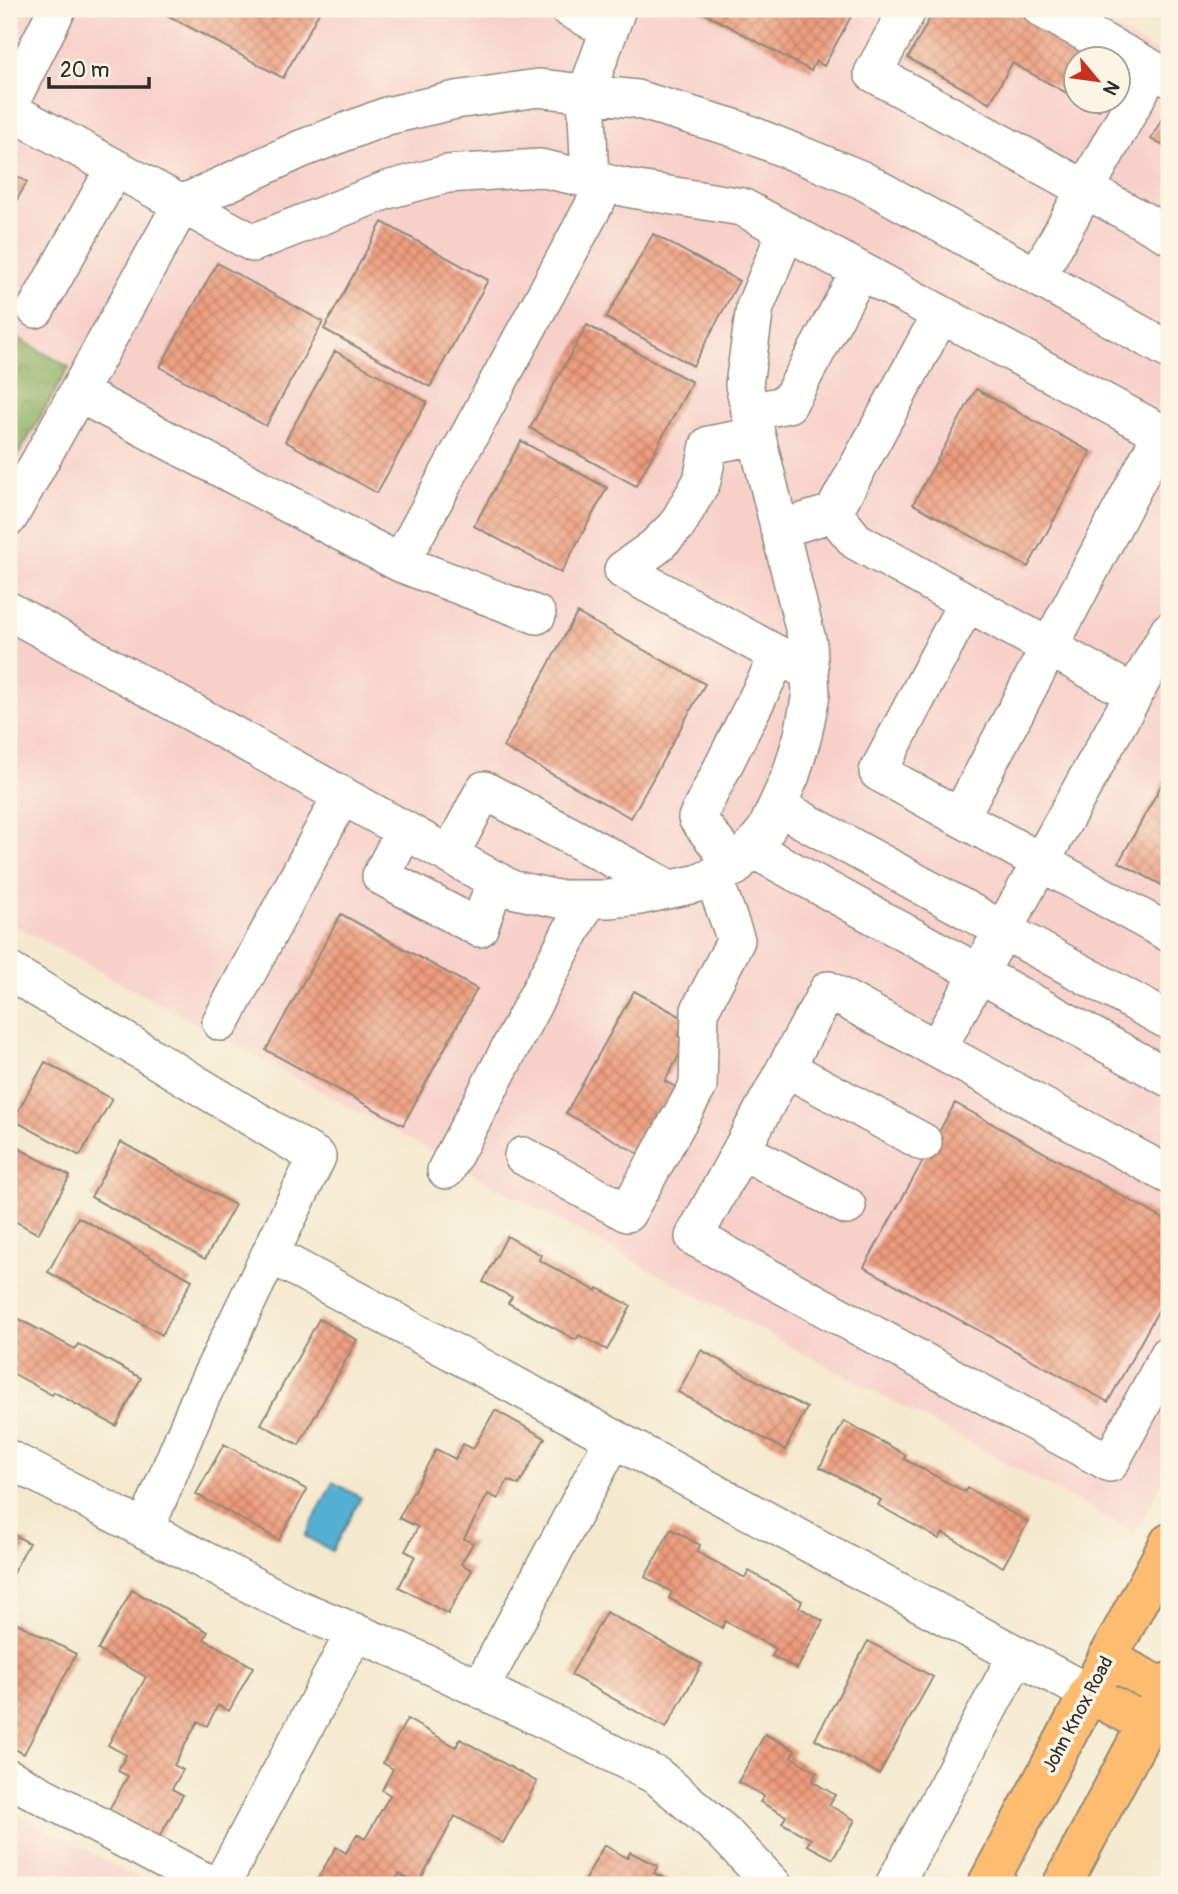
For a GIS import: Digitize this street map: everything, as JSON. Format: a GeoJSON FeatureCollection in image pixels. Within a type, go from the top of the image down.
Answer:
{"type":"FeatureCollection","features":[{"type":"Feature","properties":{"kind":"main road","name":"John Knox Road"},"geometry":{"type":"LineString","coordinates":[[987,1885],[1169,1543]]}},
{"type":"Feature","properties":{"kind":"main road"},"geometry":{"type":"LineString","coordinates":[[1062,1885],[1168,1688],[1107,1658]]}},
{"type":"Feature","properties":{"kind":"main road"},"geometry":{"type":"LineString","coordinates":[[1088,1693],[1147,1724]]}},
{"type":"Feature","properties":{"kind":"street"},"geometry":{"type":"LineString","coordinates":[[57,9],[9,107],[253,243],[387,190],[447,174],[540,168],[742,207],[1165,435],[960,817]]}},
{"type":"Feature","properties":{"kind":"street"},"geometry":{"type":"LineString","coordinates":[[400,563],[598,181],[586,94],[613,19],[570,9]]}},
{"type":"Feature","properties":{"kind":"street"},"geometry":{"type":"LineString","coordinates":[[908,9],[873,73],[1169,235]]}},
{"type":"Feature","properties":{"kind":"street"},"geometry":{"type":"LineString","coordinates":[[1037,277],[1086,190],[1161,74],[1042,9]]}},
{"type":"Feature","properties":{"kind":"street"},"geometry":{"type":"LineString","coordinates":[[9,517],[182,204],[301,149],[387,116],[456,100],[538,88],[636,99],[734,128],[860,179],[1169,350]]}},
{"type":"Feature","properties":{"kind":"street"},"geometry":{"type":"LineString","coordinates":[[36,309],[115,168]]}},
{"type":"Feature","properties":{"kind":"street"},"geometry":{"type":"LineString","coordinates":[[786,231],[755,307],[744,384],[807,644],[697,818],[733,864],[979,974],[1169,1078]]}},
{"type":"Feature","properties":{"kind":"street"},"geometry":{"type":"LineString","coordinates":[[9,611],[512,888],[558,900],[640,896],[699,883],[733,864],[766,830],[791,775],[811,694],[794,664],[623,570],[655,547],[677,525],[702,481],[709,445],[788,404],[860,271]]}},
{"type":"Feature","properties":{"kind":"street"},"geometry":{"type":"LineString","coordinates":[[779,529],[833,513],[941,314]]}},
{"type":"Feature","properties":{"kind":"street"},"geometry":{"type":"LineString","coordinates":[[78,393],[400,563],[537,615]]}},
{"type":"Feature","properties":{"kind":"street"},"geometry":{"type":"LineString","coordinates":[[833,513],[856,541],[1134,694]]}},
{"type":"Feature","properties":{"kind":"street"},"geometry":{"type":"LineString","coordinates":[[967,602],[877,772],[1169,933]]}},
{"type":"Feature","properties":{"kind":"street"},"geometry":{"type":"LineString","coordinates":[[937,1049],[1169,631]]}},
{"type":"Feature","properties":{"kind":"street"},"geometry":{"type":"LineString","coordinates":[[450,855],[484,790],[670,889]]}},
{"type":"Feature","properties":{"kind":"street"},"geometry":{"type":"LineString","coordinates":[[221,1022],[342,795]]}},
{"type":"Feature","properties":{"kind":"street"},"geometry":{"type":"LineString","coordinates":[[777,806],[1169,1021]]}},
{"type":"Feature","properties":{"kind":"street"},"geometry":{"type":"LineString","coordinates":[[405,830],[381,876],[479,928],[496,880]]}},
{"type":"Feature","properties":{"kind":"street"},"geometry":{"type":"LineString","coordinates":[[523,1156],[627,1213],[698,1086],[699,1010],[736,940],[733,864]]}},
{"type":"Feature","properties":{"kind":"street"},"geometry":{"type":"LineString","coordinates":[[446,1170],[588,899]]}},
{"type":"Feature","properties":{"kind":"street"},"geometry":{"type":"LineString","coordinates":[[9,971],[317,1157],[198,1403],[145,1530]]}},
{"type":"Feature","properties":{"kind":"street"},"geometry":{"type":"LineString","coordinates":[[1169,1175],[828,990],[694,1237],[1110,1463],[1169,1354]]}},
{"type":"Feature","properties":{"kind":"street"},"geometry":{"type":"LineString","coordinates":[[786,1068],[923,1142]]}},
{"type":"Feature","properties":{"kind":"street"},"geometry":{"type":"LineString","coordinates":[[741,1150],[847,1206]]}},
{"type":"Feature","properties":{"kind":"street"},"geometry":{"type":"LineString","coordinates":[[270,1254],[1088,1693]]}},
{"type":"Feature","properties":{"kind":"street"},"geometry":{"type":"LineString","coordinates":[[480,1689],[614,1438]]}},
{"type":"Feature","properties":{"kind":"street"},"geometry":{"type":"LineString","coordinates":[[9,1460],[294,1607],[400,1651],[657,1776],[723,1832],[773,1885]]}},
{"type":"Feature","properties":{"kind":"street"},"geometry":{"type":"LineString","coordinates":[[221,1885],[355,1632]]}},
{"type":"Feature","properties":{"kind":"street"},"geometry":{"type":"LineString","coordinates":[[894,1885],[1017,1655]]}},
{"type":"Feature","properties":{"kind":"street"},"geometry":{"type":"LineString","coordinates":[[9,1778],[211,1885]]}},
{"type":"Feature","properties":{"kind":"shaded area"},"geometry":{"type":"Polygon","coordinates":[[[9,9],[1080,9],[1169,58],[1169,1470],[1135,1533],[9,922],[9,476],[69,367],[9,333],[9,9]]]}},
{"type":"Feature","properties":{"kind":"shaded area"},"geometry":{"type":"Polygon","coordinates":[[[9,1808],[151,1885],[9,1885],[9,1808]]]}},
{"type":"Feature","properties":{"kind":"green space"},"geometry":{"type":"Polygon","coordinates":[[[9,333],[69,367],[9,471],[9,333]]]}},
{"type":"Feature","properties":{"kind":"water"},"geometry":{"type":"Polygon","coordinates":[[[333,1482],[361,1498],[332,1551],[305,1536],[333,1482]]]}},
{"type":"Feature","properties":{"kind":"building"},"geometry":{"type":"Polygon","coordinates":[[[156,9],[321,9],[283,78],[156,9]]]}},
{"type":"Feature","properties":{"kind":"building"},"geometry":{"type":"Polygon","coordinates":[[[697,9],[855,9],[824,66],[816,61],[811,71],[697,9]]]}},
{"type":"Feature","properties":{"kind":"building"},"geometry":{"type":"Polygon","coordinates":[[[935,9],[1015,9],[1082,46],[1062,46],[1062,90],[1012,63],[990,103],[908,58],[935,9]]]}},
{"type":"Feature","properties":{"kind":"building"},"geometry":{"type":"Polygon","coordinates":[[[1169,105],[1169,149],[1151,139],[1169,105]]]}},
{"type":"Feature","properties":{"kind":"building"},"geometry":{"type":"Polygon","coordinates":[[[9,172],[27,182],[9,214],[9,172]]]}},
{"type":"Feature","properties":{"kind":"building"},"geometry":{"type":"Polygon","coordinates":[[[382,222],[488,280],[430,387],[324,329],[382,222]]]}},
{"type":"Feature","properties":{"kind":"building"},"geometry":{"type":"Polygon","coordinates":[[[653,234],[739,281],[693,366],[606,318],[653,234]]]}},
{"type":"Feature","properties":{"kind":"building"},"geometry":{"type":"Polygon","coordinates":[[[217,263],[323,322],[266,426],[160,367],[217,263]]]}},
{"type":"Feature","properties":{"kind":"building"},"geometry":{"type":"Polygon","coordinates":[[[587,325],[692,382],[636,486],[530,428],[587,325]]]}},
{"type":"Feature","properties":{"kind":"building"},"geometry":{"type":"Polygon","coordinates":[[[335,351],[427,402],[377,493],[285,441],[335,351]]]}},
{"type":"Feature","properties":{"kind":"building"},"geometry":{"type":"Polygon","coordinates":[[[976,389],[1091,452],[1028,567],[913,504],[976,389]]]}},
{"type":"Feature","properties":{"kind":"building"},"geometry":{"type":"Polygon","coordinates":[[[521,441],[607,488],[561,573],[474,526],[521,441]]]}},
{"type":"Feature","properties":{"kind":"building"},"geometry":{"type":"Polygon","coordinates":[[[577,613],[705,684],[631,818],[503,747],[577,613]]]}},
{"type":"Feature","properties":{"kind":"building"},"geometry":{"type":"Polygon","coordinates":[[[1169,771],[1169,889],[1119,862],[1169,771]]]}},
{"type":"Feature","properties":{"kind":"building"},"geometry":{"type":"Polygon","coordinates":[[[341,914],[477,989],[403,1125],[266,1050],[341,914]]]}},
{"type":"Feature","properties":{"kind":"building"},"geometry":{"type":"Polygon","coordinates":[[[634,991],[687,1020],[678,1036],[687,1041],[665,1081],[683,1091],[646,1158],[566,1113],[634,991]]]}},
{"type":"Feature","properties":{"kind":"building"},"geometry":{"type":"Polygon","coordinates":[[[45,1062],[112,1099],[80,1156],[13,1120],[45,1062]]]}},
{"type":"Feature","properties":{"kind":"building"},"geometry":{"type":"Polygon","coordinates":[[[955,1103],[1169,1222],[1169,1291],[1108,1402],[864,1267],[955,1103]]]}},
{"type":"Feature","properties":{"kind":"building"},"geometry":{"type":"Polygon","coordinates":[[[121,1142],[235,1205],[205,1259],[91,1197],[121,1142]]]}},
{"type":"Feature","properties":{"kind":"building"},"geometry":{"type":"Polygon","coordinates":[[[9,1143],[70,1176],[38,1234],[9,1218],[9,1143]]]}},
{"type":"Feature","properties":{"kind":"building"},"geometry":{"type":"Polygon","coordinates":[[[78,1217],[192,1280],[162,1335],[48,1272],[78,1217]]]}},
{"type":"Feature","properties":{"kind":"building"},"geometry":{"type":"Polygon","coordinates":[[[507,1236],[541,1255],[539,1260],[596,1291],[598,1288],[631,1306],[607,1350],[579,1335],[576,1340],[508,1303],[512,1297],[483,1282],[507,1236]]]}},
{"type":"Feature","properties":{"kind":"building"},"geometry":{"type":"Polygon","coordinates":[[[15,1317],[75,1349],[78,1344],[141,1378],[116,1426],[9,1371],[9,1318],[12,1320],[15,1317]]]}},
{"type":"Feature","properties":{"kind":"building"},"geometry":{"type":"Polygon","coordinates":[[[319,1319],[357,1340],[299,1445],[261,1424],[319,1319]]]}},
{"type":"Feature","properties":{"kind":"building"},"geometry":{"type":"Polygon","coordinates":[[[701,1350],[807,1408],[785,1450],[678,1392],[701,1350]]]}},
{"type":"Feature","properties":{"kind":"building"},"geometry":{"type":"Polygon","coordinates":[[[495,1410],[545,1438],[519,1485],[508,1480],[498,1499],[488,1494],[464,1539],[473,1543],[461,1564],[472,1570],[448,1614],[399,1587],[415,1556],[405,1551],[418,1527],[399,1518],[436,1449],[455,1459],[463,1444],[473,1449],[495,1410]]]}},
{"type":"Feature","properties":{"kind":"building"},"geometry":{"type":"Polygon","coordinates":[[[844,1421],[906,1455],[904,1459],[965,1492],[967,1488],[1028,1522],[1003,1567],[943,1533],[939,1539],[878,1505],[881,1500],[820,1467],[844,1421]]]}},
{"type":"Feature","properties":{"kind":"building"},"geometry":{"type":"Polygon","coordinates":[[[224,1444],[307,1490],[279,1540],[196,1494],[224,1444]]]}},
{"type":"Feature","properties":{"kind":"building"},"geometry":{"type":"Polygon","coordinates":[[[671,1529],[700,1545],[697,1552],[745,1578],[749,1571],[802,1601],[799,1607],[823,1621],[797,1669],[772,1656],[776,1649],[725,1621],[722,1628],[669,1598],[672,1592],[645,1577],[671,1529]]]}},
{"type":"Feature","properties":{"kind":"building"},"geometry":{"type":"Polygon","coordinates":[[[9,1532],[29,1543],[9,1580],[9,1532]]]}},
{"type":"Feature","properties":{"kind":"building"},"geometry":{"type":"Polygon","coordinates":[[[132,1590],[208,1632],[204,1639],[253,1667],[229,1711],[218,1705],[207,1726],[198,1721],[174,1765],[183,1770],[172,1789],[183,1795],[156,1843],[106,1815],[128,1776],[118,1771],[126,1755],[108,1745],[146,1677],[98,1650],[132,1590]]]}},
{"type":"Feature","properties":{"kind":"building"},"geometry":{"type":"Polygon","coordinates":[[[606,1612],[702,1664],[666,1728],[571,1675],[606,1612]]]}},
{"type":"Feature","properties":{"kind":"building"},"geometry":{"type":"Polygon","coordinates":[[[13,1621],[76,1654],[24,1754],[9,1746],[9,1629],[13,1621]]]}},
{"type":"Feature","properties":{"kind":"building"},"geometry":{"type":"Polygon","coordinates":[[[868,1641],[933,1677],[879,1774],[815,1739],[868,1641]]]}},
{"type":"Feature","properties":{"kind":"building"},"geometry":{"type":"Polygon","coordinates":[[[407,1719],[456,1747],[460,1739],[537,1782],[503,1843],[455,1816],[418,1884],[399,1874],[393,1885],[314,1885],[336,1847],[346,1853],[357,1834],[365,1839],[390,1795],[382,1790],[393,1769],[383,1763],[407,1719]]]}},
{"type":"Feature","properties":{"kind":"building"},"geometry":{"type":"Polygon","coordinates":[[[765,1734],[795,1750],[791,1757],[817,1772],[812,1781],[835,1795],[829,1805],[855,1820],[833,1859],[807,1845],[811,1839],[782,1823],[786,1816],[760,1802],[764,1796],[738,1782],[765,1734]]]}},
{"type":"Feature","properties":{"kind":"building"},"geometry":{"type":"Polygon","coordinates":[[[604,1845],[627,1858],[630,1852],[658,1866],[654,1873],[677,1885],[582,1885],[604,1845]]]}}]}
